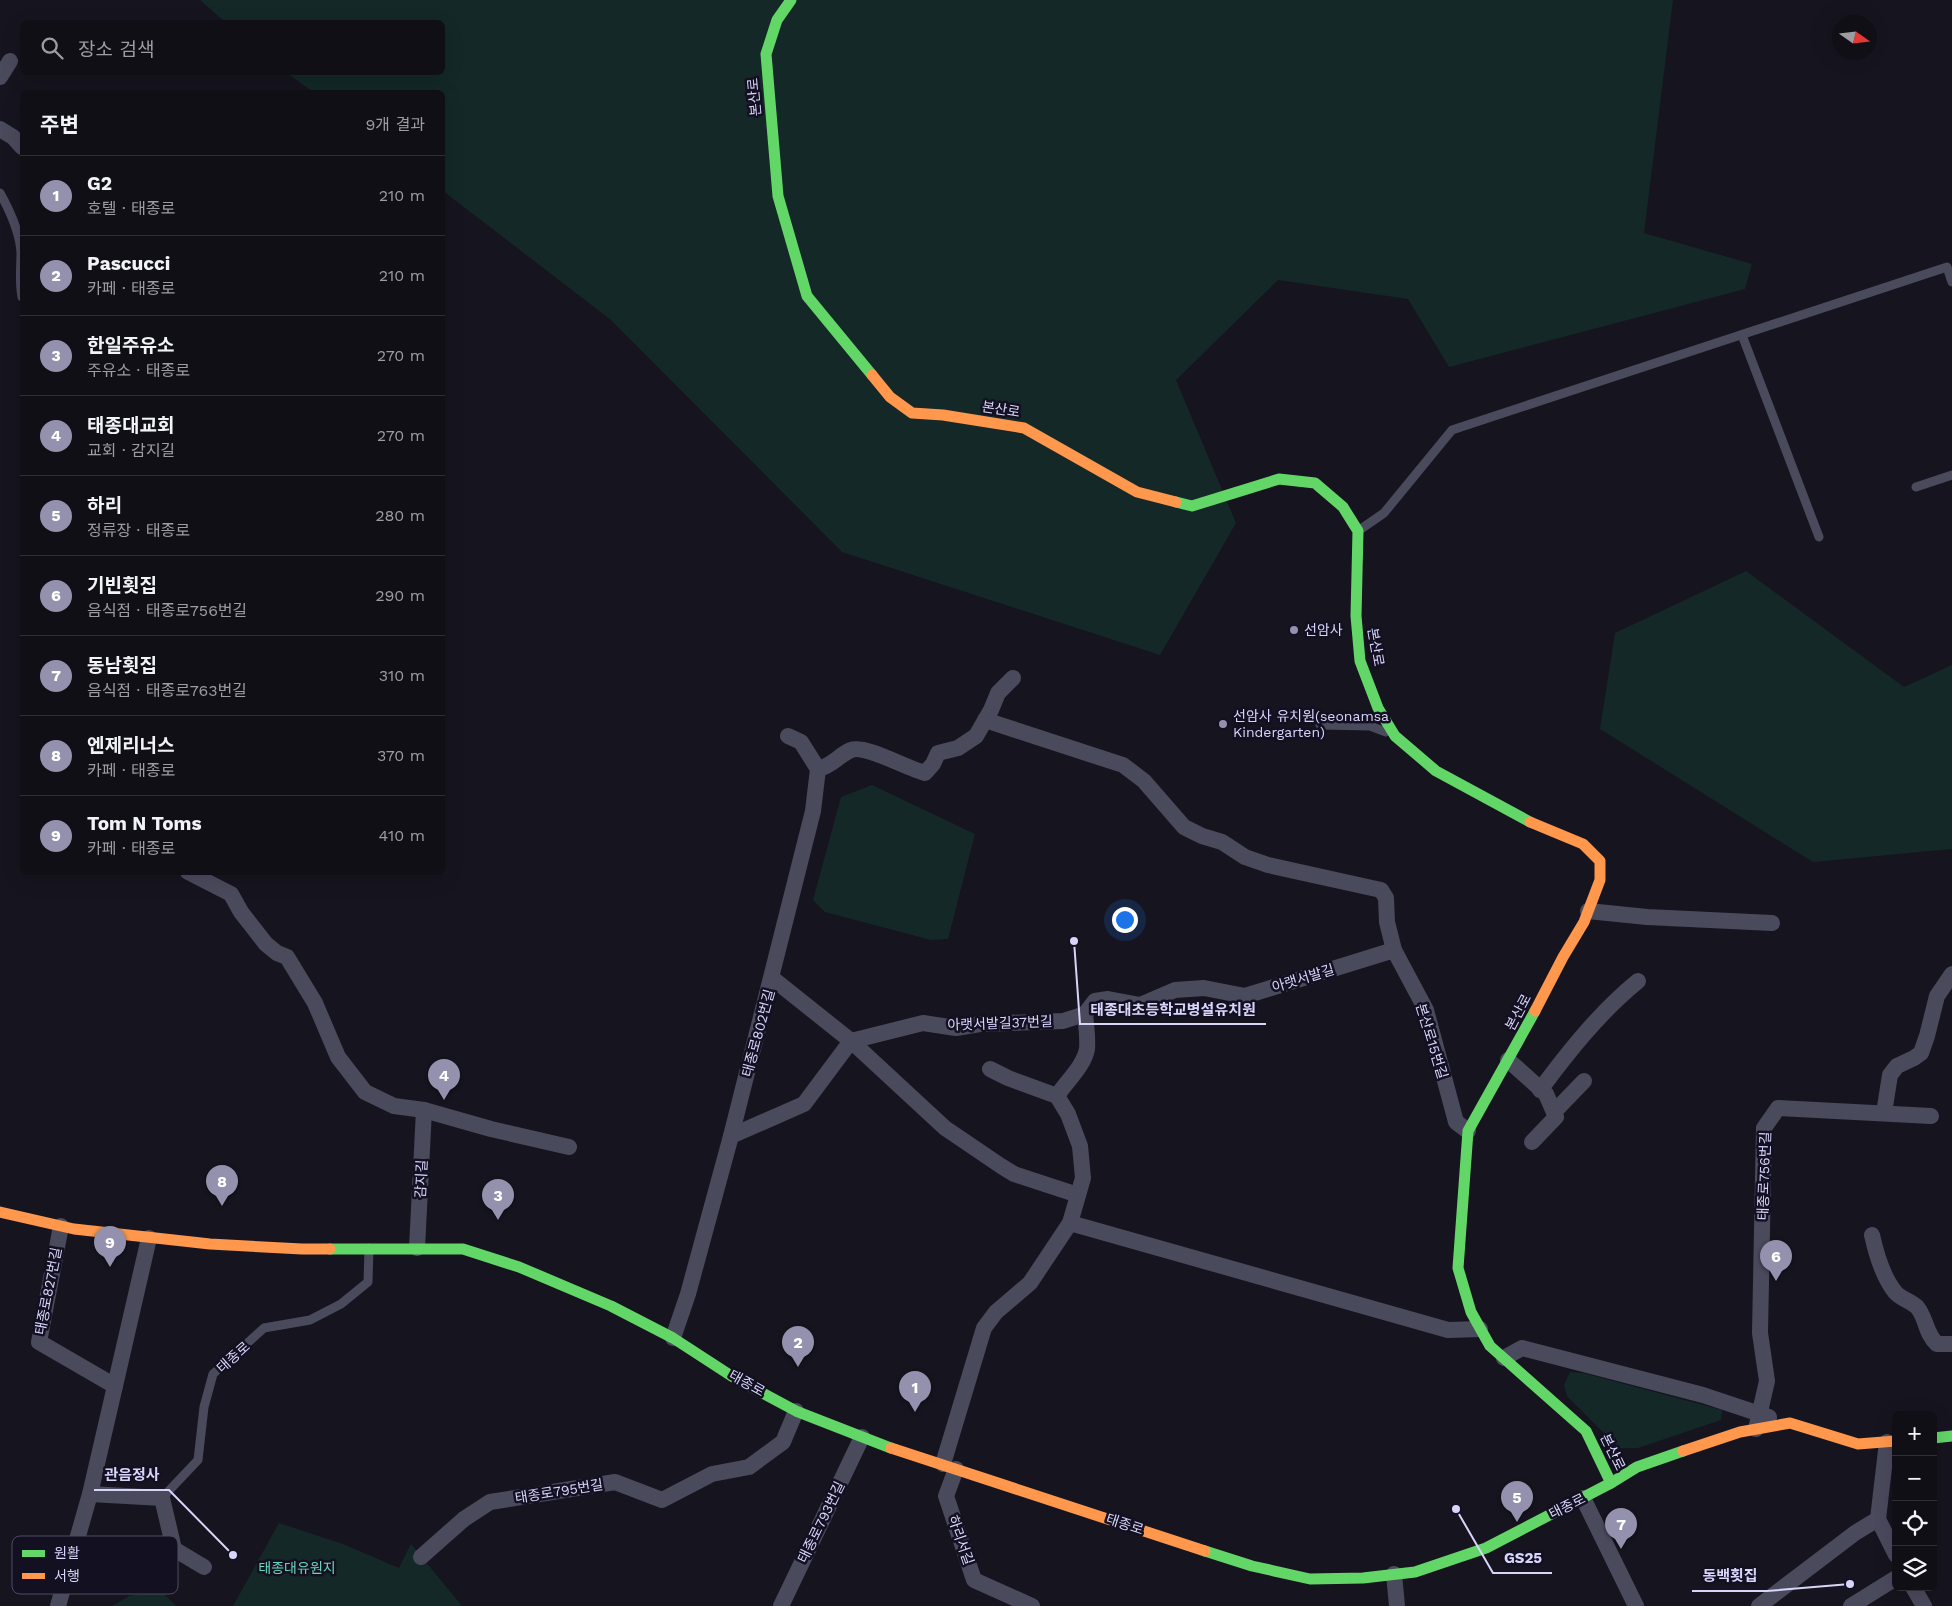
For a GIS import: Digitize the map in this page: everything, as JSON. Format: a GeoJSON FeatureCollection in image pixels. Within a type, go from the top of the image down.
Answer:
{"type":"FeatureCollection","features":[{"type":"Feature","properties":{"kind":"street","name":"본산로"},"geometry":{"type":"LineString","coordinates":[[791,0],[777,20],[766,54],[778,196],[807,296],[890,397],[912,413],[943,415],[1024,428],[1137,492],[1192,506],[1280,479],[1314,483],[1344,507],[1358,531],[1356,616],[1360,661],[1378,708],[1395,736],[1436,771],[1522,819],[1583,844],[1600,861],[1600,880],[1584,922],[1468,1131],[1458,1268],[1471,1312],[1490,1346],[1586,1431],[1611,1483]]}},
{"type":"Feature","properties":{"kind":"street"},"geometry":{"type":"LineString","coordinates":[[0,77],[10,61]]}},
{"type":"Feature","properties":{"kind":"street"},"geometry":{"type":"LineString","coordinates":[[0,129],[13,137],[20,145]]}},
{"type":"Feature","properties":{"kind":"street"},"geometry":{"type":"LineString","coordinates":[[788,736],[801,742],[818,769],[827,767],[852,750],[861,748],[925,773],[933,764],[938,753],[958,748],[976,736],[998,693],[1013,678]]}},
{"type":"Feature","properties":{"kind":"street","name":"본산로15번길"},"geometry":{"type":"LineString","coordinates":[[985,720],[1123,765],[1144,781],[1184,827],[1202,836],[1222,842],[1245,857],[1268,865],[1381,890],[1386,898],[1387,922],[1394,950],[1426,1010],[1456,1122],[1468,1131]]}},
{"type":"Feature","properties":{"kind":"street","name":"태종로802번길"},"geometry":{"type":"LineString","coordinates":[[673,1338],[688,1294],[772,978],[813,811],[818,769]]}},
{"type":"Feature","properties":{"kind":"street"},"geometry":{"type":"LineString","coordinates":[[194,875],[231,894],[241,912],[266,944],[277,953],[287,957],[315,1003],[338,1057],[366,1092],[394,1106],[424,1110],[491,1129],[570,1147]]}},
{"type":"Feature","properties":{"kind":"street"},"geometry":{"type":"LineString","coordinates":[[1588,911],[1647,917],[1772,923]]}},
{"type":"Feature","properties":{"kind":"street","name":"아랫서발길"},"geometry":{"type":"LineString","coordinates":[[1090,1007],[1108,999],[1140,1005],[1175,990],[1204,988],[1245,996],[1394,950]]}},
{"type":"Feature","properties":{"kind":"street"},"geometry":{"type":"LineString","coordinates":[[1884,1113],[1890,1074],[1897,1066],[1921,1053],[1937,996],[1952,974]]}},
{"type":"Feature","properties":{"kind":"street"},"geometry":{"type":"LineString","coordinates":[[772,978],[851,1041],[945,1128],[1014,1174],[1078,1195]]}},
{"type":"Feature","properties":{"kind":"street"},"geometry":{"type":"LineString","coordinates":[[1540,1090],[1572,1048],[1622,994],[1638,981]]}},
{"type":"Feature","properties":{"kind":"street"},"geometry":{"type":"LineString","coordinates":[[990,1069],[1008,1078],[1057,1096],[1080,1064],[1086,1051],[1090,1007]]}},
{"type":"Feature","properties":{"kind":"street","name":"아랫서발길37번길"},"geometry":{"type":"LineString","coordinates":[[851,1041],[923,1023],[956,1028],[980,1024],[1062,1021],[1090,1007]]}},
{"type":"Feature","properties":{"kind":"street"},"geometry":{"type":"LineString","coordinates":[[731,1136],[804,1104],[851,1041]]}},
{"type":"Feature","properties":{"kind":"street"},"geometry":{"type":"LineString","coordinates":[[1508,1060],[1546,1094],[1556,1117],[1532,1142]]}},
{"type":"Feature","properties":{"kind":"street"},"geometry":{"type":"LineString","coordinates":[[1554,1112],[1584,1081]]}},
{"type":"Feature","properties":{"kind":"street","name":"하리서길"},"geometry":{"type":"LineString","coordinates":[[1032,1606],[974,1580],[946,1496],[949,1466],[984,1328],[996,1312],[1030,1283],[1070,1223],[1078,1195],[1082,1178],[1080,1146],[1068,1114],[1057,1096]]}},
{"type":"Feature","properties":{"kind":"street","name":"태종로756번길"},"geometry":{"type":"LineString","coordinates":[[1757,1421],[1767,1380],[1760,1333],[1764,1128],[1778,1108],[1931,1116]]}},
{"type":"Feature","properties":{"kind":"street","name":"감지길"},"geometry":{"type":"LineString","coordinates":[[417,1248],[424,1110]]}},
{"type":"Feature","properties":{"kind":"street","name":"태종로"},"geometry":{"type":"LineString","coordinates":[[0,1212],[61,1226],[210,1244],[302,1249],[463,1249],[519,1267],[611,1306],[673,1338],[733,1377],[796,1411],[862,1437],[1252,1566],[1310,1579],[1363,1578],[1434,1567],[1486,1548],[1611,1483],[1637,1467],[1740,1432],[1757,1421]]}},
{"type":"Feature","properties":{"kind":"street"},"geometry":{"type":"LineString","coordinates":[[1070,1223],[1448,1330],[1480,1329]]}},
{"type":"Feature","properties":{"kind":"street","name":"태종로827번길"},"geometry":{"type":"LineString","coordinates":[[61,1226],[39,1342],[114,1386]]}},
{"type":"Feature","properties":{"kind":"street"},"geometry":{"type":"LineString","coordinates":[[1872,1235],[1877,1259],[1895,1292],[1916,1306],[1921,1314],[1929,1337],[1937,1344],[1952,1344]]}},
{"type":"Feature","properties":{"kind":"street"},"geometry":{"type":"LineString","coordinates":[[78,1536],[90,1494],[149,1238]]}},
{"type":"Feature","properties":{"kind":"street"},"geometry":{"type":"LineString","coordinates":[[1504,1358],[1522,1348],[1703,1395],[1757,1421],[1790,1423],[1858,1444],[1891,1441],[1878,1519],[1892,1547]]}},
{"type":"Feature","properties":{"kind":"street","name":"태종로795번길"},"geometry":{"type":"LineString","coordinates":[[421,1557],[464,1519],[490,1502],[615,1482],[662,1500],[712,1474],[749,1467],[783,1442],[796,1411]]}},
{"type":"Feature","properties":{"kind":"street"},"geometry":{"type":"LineString","coordinates":[[1937,1438],[1952,1436]]}},
{"type":"Feature","properties":{"kind":"street","name":"태종로793번길"},"geometry":{"type":"LineString","coordinates":[[780,1606],[862,1437]]}},
{"type":"Feature","properties":{"kind":"street"},"geometry":{"type":"LineString","coordinates":[[90,1494],[162,1498],[171,1536]]}},
{"type":"Feature","properties":{"kind":"street"},"geometry":{"type":"LineString","coordinates":[[1583,1498],[1636,1606]]}},
{"type":"Feature","properties":{"kind":"street"},"geometry":{"type":"LineString","coordinates":[[1759,1606],[1855,1533],[1878,1519]]}},
{"type":"Feature","properties":{"kind":"street"},"geometry":{"type":"LineString","coordinates":[[178,1551],[204,1567]]}},
{"type":"Feature","properties":{"kind":"street"},"geometry":{"type":"LineString","coordinates":[[1394,1574],[1397,1606]]}},
{"type":"Feature","properties":{"kind":"street"},"geometry":{"type":"LineString","coordinates":[[1851,1606],[1892,1580]]}},
{"type":"Feature","properties":{"kind":"street"},"geometry":{"type":"LineString","coordinates":[[1915,1591],[1924,1606]]}},
{"type":"Feature","properties":{"kind":"lane"},"geometry":{"type":"LineString","coordinates":[[0,194],[15,226],[20,248]]}},
{"type":"Feature","properties":{"kind":"lane"},"geometry":{"type":"LineString","coordinates":[[1358,531],[1384,513],[1452,430],[1947,267],[1952,282]]}},
{"type":"Feature","properties":{"kind":"lane"},"geometry":{"type":"LineString","coordinates":[[1742,335],[1819,537]]}},
{"type":"Feature","properties":{"kind":"lane"},"geometry":{"type":"LineString","coordinates":[[1916,487],[1952,475]]}},
{"type":"Feature","properties":{"kind":"lane"},"geometry":{"type":"LineString","coordinates":[[1320,725],[1370,726],[1395,736]]}},
{"type":"Feature","properties":{"kind":"lane","name":"태종로"},"geometry":{"type":"LineString","coordinates":[[162,1498],[198,1460],[204,1407],[213,1374],[264,1328],[310,1320],[341,1304],[368,1282],[370,1248]]}},
{"type":"Feature","properties":{"kind":"green space"},"geometry":{"type":"Polygon","coordinates":[[[200,0],[1673,0],[1644,233],[1752,264],[1745,289],[1449,367],[1408,299],[1278,280],[1176,380],[1236,523],[1160,655],[842,552],[611,320],[445,193],[445,90],[310,90],[290,75],[445,75],[445,20],[223,20],[200,0]]]}},
{"type":"Feature","properties":{"kind":"green space"},"geometry":{"type":"Polygon","coordinates":[[[1746,571],[1904,687],[1952,665],[1952,849],[1813,862],[1600,729],[1615,633],[1746,571]]]}},
{"type":"Feature","properties":{"kind":"green space"},"geometry":{"type":"Polygon","coordinates":[[[872,785],[975,834],[948,939],[931,940],[825,912],[813,900],[841,797],[872,785]]]}},
{"type":"Feature","properties":{"kind":"green space"},"geometry":{"type":"Polygon","coordinates":[[[1570,1372],[1583,1373],[1722,1410],[1721,1420],[1638,1448],[1619,1448],[1567,1396],[1564,1385],[1570,1372]]]}},
{"type":"Feature","properties":{"kind":"green space","name":"태종대유원지"},"geometry":{"type":"Polygon","coordinates":[[[279,1523],[343,1544],[399,1568],[411,1544],[462,1606],[233,1606],[279,1523]]]}},
{"type":"Feature","properties":{"kind":"green space"},"geometry":{"type":"Polygon","coordinates":[[[138,1594],[164,1594],[176,1606],[112,1606],[129,1596],[138,1594]]]}},
{"type":"Feature","properties":{"kind":"traffic: fast"},"geometry":{"type":"LineString","coordinates":[[791,0],[777,20],[766,54],[778,196],[807,296],[872,375]]}},
{"type":"Feature","properties":{"kind":"traffic: fast"},"geometry":{"type":"LineString","coordinates":[[1176,502],[1192,506],[1279,479],[1315,483],[1343,507],[1358,531],[1356,616],[1360,661],[1378,708],[1395,736],[1436,771],[1530,822]]}},
{"type":"Feature","properties":{"kind":"traffic: fast"},"geometry":{"type":"LineString","coordinates":[[1535,1011],[1468,1131],[1458,1268],[1471,1312],[1490,1346],[1586,1431],[1611,1483]]}},
{"type":"Feature","properties":{"kind":"traffic: fast"},"geometry":{"type":"LineString","coordinates":[[330,1249],[463,1249],[519,1267],[611,1306],[673,1338],[733,1377],[796,1411],[891,1448]]}},
{"type":"Feature","properties":{"kind":"traffic: fast"},"geometry":{"type":"LineString","coordinates":[[1937,1438],[1952,1436]]}},
{"type":"Feature","properties":{"kind":"traffic: fast"},"geometry":{"type":"LineString","coordinates":[[1205,1551],[1252,1566],[1310,1579],[1363,1578],[1415,1572],[1486,1548],[1611,1483],[1637,1467],[1683,1451]]}},
{"type":"Feature","properties":{"kind":"traffic: slow"},"geometry":{"type":"LineString","coordinates":[[872,375],[890,397],[912,413],[943,415],[1024,428],[1137,492],[1176,502]]}},
{"type":"Feature","properties":{"kind":"traffic: slow"},"geometry":{"type":"LineString","coordinates":[[1530,822],[1583,844],[1600,861],[1600,880],[1584,922],[1563,957],[1535,1011]]}},
{"type":"Feature","properties":{"kind":"traffic: slow"},"geometry":{"type":"LineString","coordinates":[[0,1212],[74,1229],[210,1244],[330,1249]]}},
{"type":"Feature","properties":{"kind":"traffic: slow"},"geometry":{"type":"LineString","coordinates":[[1683,1451],[1740,1432],[1790,1423],[1858,1444],[1892,1441]]}},
{"type":"Feature","properties":{"kind":"traffic: slow"},"geometry":{"type":"LineString","coordinates":[[891,1448],[1205,1551]]}},
{"type":"Feature","properties":{"kind":"place","name":"선암사"},"geometry":{"type":"Point","coordinates":[1294,630]}},
{"type":"Feature","properties":{"kind":"place","name":"선암사 유치원(seonamsa Kindergarten)"},"geometry":{"type":"Point","coordinates":[1223,724]}},
{"type":"Feature","properties":{"kind":"place","name":"태종대초등학교병설유치원"},"geometry":{"type":"Point","coordinates":[1074,941]}},
{"type":"Feature","properties":{"kind":"place","name":"태종대교회"},"geometry":{"type":"Point","coordinates":[444,1100]}},
{"type":"Feature","properties":{"kind":"place","name":"엔제리너스"},"geometry":{"type":"Point","coordinates":[222,1206]}},
{"type":"Feature","properties":{"kind":"place","name":"한일주유소"},"geometry":{"type":"Point","coordinates":[498,1220]}},
{"type":"Feature","properties":{"kind":"place","name":"Tom N Toms"},"geometry":{"type":"Point","coordinates":[110,1267]}},
{"type":"Feature","properties":{"kind":"place","name":"기빈횟집"},"geometry":{"type":"Point","coordinates":[1776,1281]}},
{"type":"Feature","properties":{"kind":"place","name":"Pascucci"},"geometry":{"type":"Point","coordinates":[798,1367]}},
{"type":"Feature","properties":{"kind":"place","name":"G2"},"geometry":{"type":"Point","coordinates":[915,1412]}},
{"type":"Feature","properties":{"kind":"place","name":"GS25"},"geometry":{"type":"Point","coordinates":[1456,1509]}},
{"type":"Feature","properties":{"kind":"place","name":"하리"},"geometry":{"type":"Point","coordinates":[1517,1522]}},
{"type":"Feature","properties":{"kind":"place","name":"동남횟집"},"geometry":{"type":"Point","coordinates":[1621,1549]}},
{"type":"Feature","properties":{"kind":"place","name":"관음정사"},"geometry":{"type":"Point","coordinates":[233,1555]}},
{"type":"Feature","properties":{"kind":"place","name":"동백횟집"},"geometry":{"type":"Point","coordinates":[1850,1584]}}]}
